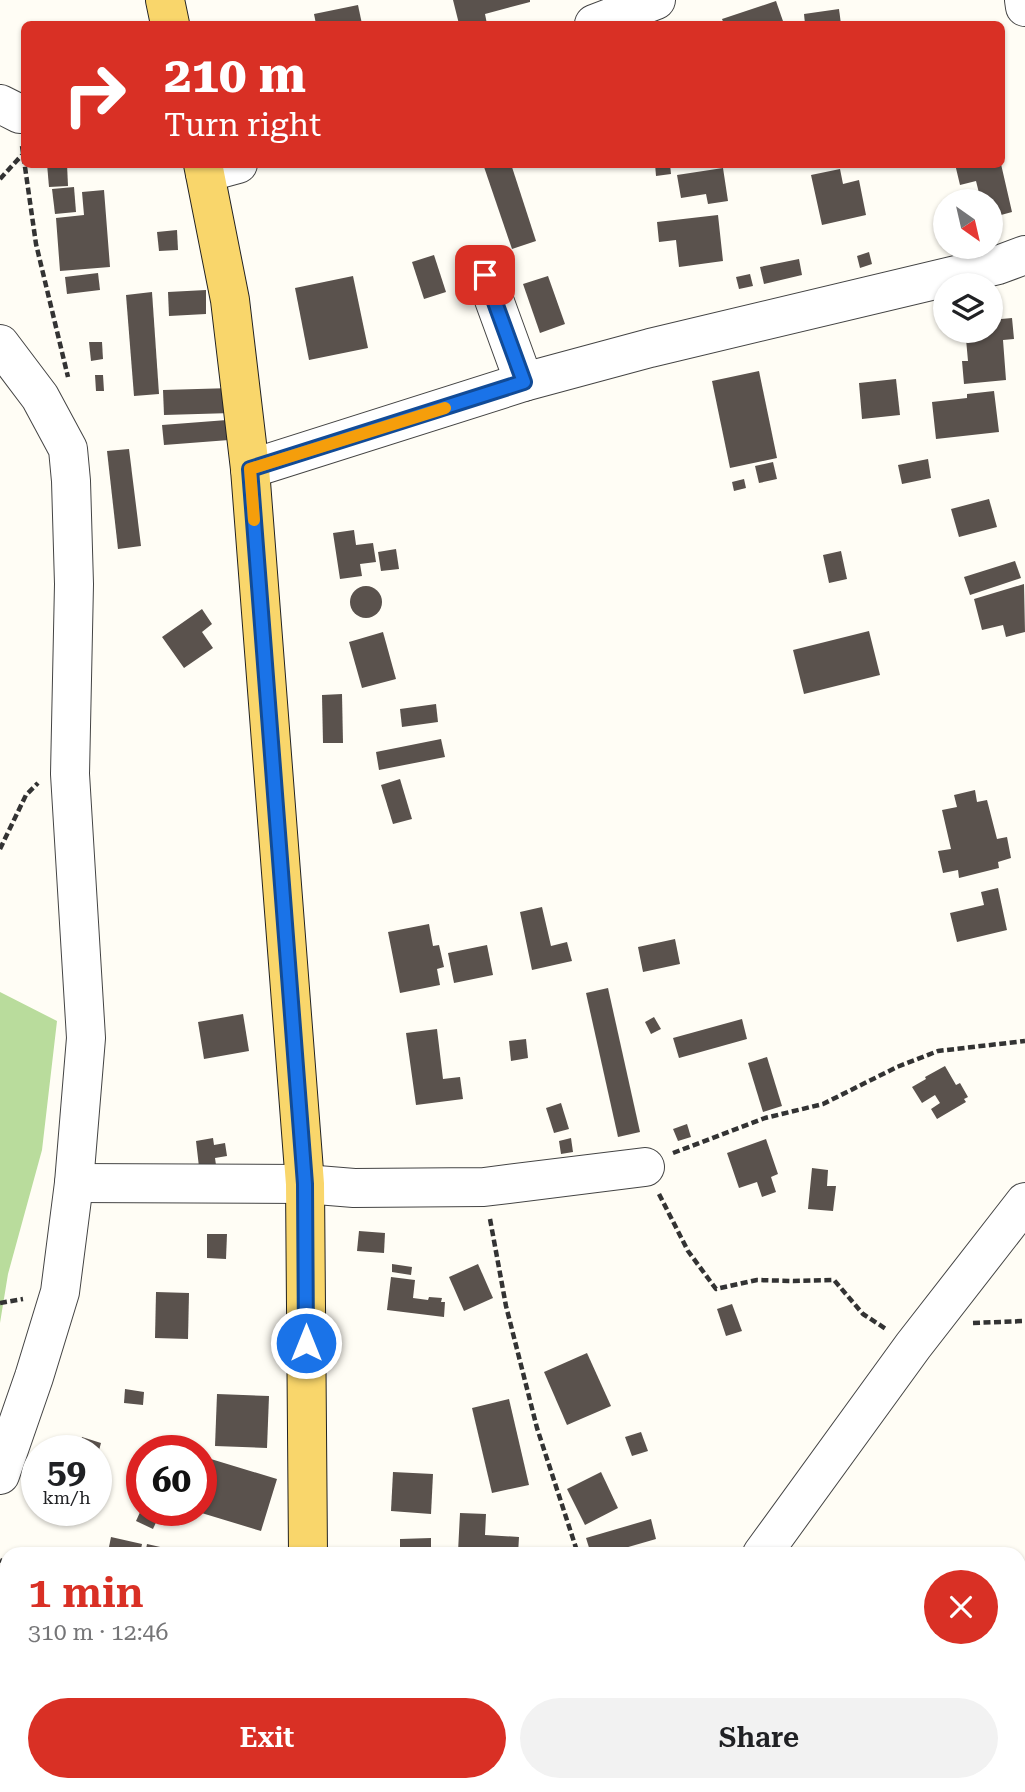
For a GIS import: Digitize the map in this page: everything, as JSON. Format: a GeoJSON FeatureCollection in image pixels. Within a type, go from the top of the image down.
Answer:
{"type":"FeatureCollection","features":[{"type":"Feature","properties":{"kind":"main road"},"geometry":{"type":"LineString","coordinates":[[165,0],[169,21]]}},
{"type":"Feature","properties":{"kind":"main road"},"geometry":{"type":"LineString","coordinates":[[215,168],[250,469],[305,1184],[308,1547]]}},
{"type":"Feature","properties":{"kind":"street"},"geometry":{"type":"LineString","coordinates":[[602,21],[656,0]]}},
{"type":"Feature","properties":{"kind":"street"},"geometry":{"type":"LineString","coordinates":[[1024,0],[1025,7]]}},
{"type":"Feature","properties":{"kind":"street"},"geometry":{"type":"LineString","coordinates":[[250,469],[524,382],[650,348],[998,265],[1025,254]]}},
{"type":"Feature","properties":{"kind":"street"},"geometry":{"type":"LineString","coordinates":[[485,275],[524,382]]}},
{"type":"Feature","properties":{"kind":"street"},"geometry":{"type":"LineString","coordinates":[[0,344],[40,397],[68,449],[74,584],[70,774],[86,1038],[74,1183],[60,1292],[0,1475]]}},
{"type":"Feature","properties":{"kind":"street"},"geometry":{"type":"LineString","coordinates":[[74,1183],[305,1184],[354,1188],[484,1187],[645,1167]]}},
{"type":"Feature","properties":{"kind":"street"},"geometry":{"type":"LineString","coordinates":[[767,1547],[922,1336],[1025,1202]]}},
{"type":"Feature","properties":{"kind":"path"},"geometry":{"type":"LineString","coordinates":[[15,110],[21,144]]}},
{"type":"Feature","properties":{"kind":"path"},"geometry":{"type":"LineString","coordinates":[[0,179],[21,157]]}},
{"type":"Feature","properties":{"kind":"path"},"geometry":{"type":"LineString","coordinates":[[25,168],[36,244],[69,380]]}},
{"type":"Feature","properties":{"kind":"path"},"geometry":{"type":"LineString","coordinates":[[0,849],[26,795],[70,750]]}},
{"type":"Feature","properties":{"kind":"path"},"geometry":{"type":"LineString","coordinates":[[1025,1041],[938,1051],[897,1066],[823,1104],[765,1118],[666,1156],[645,1167],[688,1251],[716,1289],[757,1280],[834,1280],[863,1314],[922,1336],[1025,1321]]}},
{"type":"Feature","properties":{"kind":"path"},"geometry":{"type":"LineString","coordinates":[[484,1187],[506,1306],[537,1428],[576,1547]]}},
{"type":"Feature","properties":{"kind":"green space"},"geometry":{"type":"Polygon","coordinates":[[[0,992],[57,1021],[42,1150],[8,1274],[0,1323],[0,992]]]}},
{"type":"Feature","properties":{"kind":"building"},"geometry":{"type":"Polygon","coordinates":[[[453,0],[530,0],[485,14],[486,21],[458,21],[453,0]]]}},
{"type":"Feature","properties":{"kind":"building"},"geometry":{"type":"Polygon","coordinates":[[[776,1],[783,21],[723,21],[722,19],[776,1]]]}},
{"type":"Feature","properties":{"kind":"building"},"geometry":{"type":"Polygon","coordinates":[[[358,5],[361,21],[315,21],[314,14],[358,5]]]}},
{"type":"Feature","properties":{"kind":"building"},"geometry":{"type":"Polygon","coordinates":[[[839,9],[841,21],[805,21],[804,14],[839,9]]]}},
{"type":"Feature","properties":{"kind":"building"},"geometry":{"type":"Polygon","coordinates":[[[47,168],[67,168],[68,186],[49,187],[47,168]]]}},
{"type":"Feature","properties":{"kind":"building"},"geometry":{"type":"Polygon","coordinates":[[[484,168],[512,168],[536,241],[512,249],[484,168]]]}},
{"type":"Feature","properties":{"kind":"building"},"geometry":{"type":"Polygon","coordinates":[[[655,168],[670,168],[671,174],[656,176],[655,168]]]}},
{"type":"Feature","properties":{"kind":"building"},"geometry":{"type":"Polygon","coordinates":[[[723,168],[728,201],[708,204],[706,194],[681,198],[677,175],[723,168]]]}},
{"type":"Feature","properties":{"kind":"building"},"geometry":{"type":"Polygon","coordinates":[[[956,168],[1002,168],[1012,212],[1003,214],[1003,189],[978,189],[976,181],[960,185],[956,168]]]}},
{"type":"Feature","properties":{"kind":"building"},"geometry":{"type":"Polygon","coordinates":[[[840,169],[843,184],[859,180],[866,215],[822,225],[811,175],[840,169]]]}},
{"type":"Feature","properties":{"kind":"building"},"geometry":{"type":"Polygon","coordinates":[[[74,187],[76,212],[55,214],[52,189],[74,187]]]}},
{"type":"Feature","properties":{"kind":"building"},"geometry":{"type":"Polygon","coordinates":[[[104,190],[110,267],[60,271],[56,218],[84,215],[82,192],[104,190]]]}},
{"type":"Feature","properties":{"kind":"building"},"geometry":{"type":"Polygon","coordinates":[[[718,215],[723,261],[679,267],[676,240],[659,242],[657,222],[718,215]]]}},
{"type":"Feature","properties":{"kind":"building"},"geometry":{"type":"Polygon","coordinates":[[[177,230],[178,250],[159,251],[157,232],[177,230]]]}},
{"type":"Feature","properties":{"kind":"building"},"geometry":{"type":"Polygon","coordinates":[[[869,252],[872,264],[860,268],[857,256],[869,252]]]}},
{"type":"Feature","properties":{"kind":"building"},"geometry":{"type":"Polygon","coordinates":[[[434,255],[446,292],[424,299],[412,262],[434,255]]]}},
{"type":"Feature","properties":{"kind":"building"},"geometry":{"type":"Polygon","coordinates":[[[799,259],[802,275],[764,284],[760,267],[799,259]]]}},
{"type":"Feature","properties":{"kind":"building"},"geometry":{"type":"Polygon","coordinates":[[[98,273],[100,290],[67,294],[65,277],[98,273]]]}},
{"type":"Feature","properties":{"kind":"building"},"geometry":{"type":"Polygon","coordinates":[[[750,274],[753,286],[739,289],[736,277],[750,274]]]}},
{"type":"Feature","properties":{"kind":"building"},"geometry":{"type":"Polygon","coordinates":[[[353,276],[368,348],[309,360],[295,288],[353,276]]]}},
{"type":"Feature","properties":{"kind":"building"},"geometry":{"type":"Polygon","coordinates":[[[548,276],[565,324],[540,333],[523,284],[548,276]]]}},
{"type":"Feature","properties":{"kind":"building"},"geometry":{"type":"Polygon","coordinates":[[[206,290],[206,314],[169,316],[168,292],[206,290]]]}},
{"type":"Feature","properties":{"kind":"building"},"geometry":{"type":"Polygon","coordinates":[[[152,292],[159,394],[134,396],[126,295],[152,292]]]}},
{"type":"Feature","properties":{"kind":"building"},"geometry":{"type":"Polygon","coordinates":[[[1012,318],[1014,339],[1003,340],[1003,319],[1012,318]]]}},
{"type":"Feature","properties":{"kind":"building"},"geometry":{"type":"Polygon","coordinates":[[[1003,340],[1006,380],[964,384],[962,361],[968,361],[966,343],[1003,343],[1003,340]]]}},
{"type":"Feature","properties":{"kind":"building"},"geometry":{"type":"Polygon","coordinates":[[[89,342],[102,342],[103,359],[91,361],[89,342]]]}},
{"type":"Feature","properties":{"kind":"building"},"geometry":{"type":"Polygon","coordinates":[[[759,371],[777,458],[730,468],[712,381],[759,371]]]}},
{"type":"Feature","properties":{"kind":"building"},"geometry":{"type":"Polygon","coordinates":[[[95,375],[103,375],[104,391],[96,391],[95,375]]]}},
{"type":"Feature","properties":{"kind":"building"},"geometry":{"type":"Polygon","coordinates":[[[896,379],[900,415],[862,419],[859,383],[896,379]]]}},
{"type":"Feature","properties":{"kind":"building"},"geometry":{"type":"Polygon","coordinates":[[[232,388],[232,413],[164,415],[163,390],[232,388]]]}},
{"type":"Feature","properties":{"kind":"building"},"geometry":{"type":"Polygon","coordinates":[[[994,391],[999,432],[936,439],[932,402],[967,398],[967,394],[994,391]]]}},
{"type":"Feature","properties":{"kind":"building"},"geometry":{"type":"Polygon","coordinates":[[[227,420],[229,440],[164,445],[162,425],[227,420]]]}},
{"type":"Feature","properties":{"kind":"building"},"geometry":{"type":"Polygon","coordinates":[[[129,449],[141,546],[118,549],[107,451],[129,449]]]}},
{"type":"Feature","properties":{"kind":"building"},"geometry":{"type":"Polygon","coordinates":[[[928,459],[931,478],[902,484],[898,465],[928,459]]]}},
{"type":"Feature","properties":{"kind":"building"},"geometry":{"type":"Polygon","coordinates":[[[773,462],[777,479],[759,483],[755,466],[773,462]]]}},
{"type":"Feature","properties":{"kind":"building"},"geometry":{"type":"Polygon","coordinates":[[[744,479],[746,488],[734,491],[732,482],[744,479]]]}},
{"type":"Feature","properties":{"kind":"building"},"geometry":{"type":"Polygon","coordinates":[[[989,499],[997,527],[959,537],[951,509],[989,499]]]}},
{"type":"Feature","properties":{"kind":"building"},"geometry":{"type":"Polygon","coordinates":[[[354,530],[356,545],[373,543],[376,562],[360,564],[362,576],[340,579],[333,533],[354,530]]]}},
{"type":"Feature","properties":{"kind":"building"},"geometry":{"type":"Polygon","coordinates":[[[396,549],[399,569],[381,571],[378,552],[396,549]]]}},
{"type":"Feature","properties":{"kind":"building"},"geometry":{"type":"Polygon","coordinates":[[[841,551],[847,579],[829,583],[823,555],[841,551]]]}},
{"type":"Feature","properties":{"kind":"building"},"geometry":{"type":"Polygon","coordinates":[[[1015,561],[1021,578],[970,595],[964,577],[1015,561]]]}},
{"type":"Feature","properties":{"kind":"building"},"geometry":{"type":"Polygon","coordinates":[[[1024,584],[1025,632],[1006,637],[1003,625],[982,630],[974,599],[1024,584]]]}},
{"type":"Feature","properties":{"kind":"building"},"geometry":{"type":"Polygon","coordinates":[[[366,586],[377,591],[382,602],[377,613],[366,618],[355,613],[350,602],[355,591],[366,586]]]}},
{"type":"Feature","properties":{"kind":"building"},"geometry":{"type":"Polygon","coordinates":[[[202,609],[212,624],[202,632],[213,648],[184,668],[162,637],[202,609]]]}},
{"type":"Feature","properties":{"kind":"building"},"geometry":{"type":"Polygon","coordinates":[[[869,631],[880,675],[804,694],[793,650],[869,631]]]}},
{"type":"Feature","properties":{"kind":"building"},"geometry":{"type":"Polygon","coordinates":[[[383,632],[396,679],[362,688],[349,642],[383,632]]]}},
{"type":"Feature","properties":{"kind":"building"},"geometry":{"type":"Polygon","coordinates":[[[342,694],[343,743],[323,743],[322,695],[342,694]]]}},
{"type":"Feature","properties":{"kind":"building"},"geometry":{"type":"Polygon","coordinates":[[[436,704],[438,722],[402,727],[400,709],[436,704]]]}},
{"type":"Feature","properties":{"kind":"building"},"geometry":{"type":"Polygon","coordinates":[[[441,739],[445,757],[379,770],[376,752],[441,739]]]}},
{"type":"Feature","properties":{"kind":"building"},"geometry":{"type":"Polygon","coordinates":[[[400,779],[412,819],[393,824],[381,785],[400,779]]]}},
{"type":"Feature","properties":{"kind":"building"},"geometry":{"type":"Polygon","coordinates":[[[975,790],[977,802],[987,800],[997,839],[1007,837],[1011,858],[998,862],[999,868],[959,878],[958,870],[943,873],[938,851],[951,849],[942,810],[957,807],[954,795],[975,790]]]}},
{"type":"Feature","properties":{"kind":"building"},"geometry":{"type":"Polygon","coordinates":[[[998,888],[1007,930],[957,942],[950,913],[984,905],[981,892],[998,888]]]}},
{"type":"Feature","properties":{"kind":"building"},"geometry":{"type":"Polygon","coordinates":[[[542,907],[551,946],[567,942],[572,961],[532,970],[520,912],[542,907]]]}},
{"type":"Feature","properties":{"kind":"building"},"geometry":{"type":"Polygon","coordinates":[[[429,924],[433,946],[439,945],[444,967],[437,969],[440,985],[400,993],[388,932],[429,924]]]}},
{"type":"Feature","properties":{"kind":"building"},"geometry":{"type":"Polygon","coordinates":[[[675,939],[680,964],[643,972],[638,947],[675,939]]]}},
{"type":"Feature","properties":{"kind":"building"},"geometry":{"type":"Polygon","coordinates":[[[487,945],[493,975],[454,983],[448,953],[487,945]]]}},
{"type":"Feature","properties":{"kind":"building"},"geometry":{"type":"Polygon","coordinates":[[[608,988],[640,1132],[618,1137],[586,993],[608,988]]]}},
{"type":"Feature","properties":{"kind":"building"},"geometry":{"type":"Polygon","coordinates":[[[243,1014],[249,1051],[204,1059],[198,1022],[243,1014]]]}},
{"type":"Feature","properties":{"kind":"building"},"geometry":{"type":"Polygon","coordinates":[[[654,1017],[661,1029],[651,1034],[645,1022],[654,1017]]]}},
{"type":"Feature","properties":{"kind":"building"},"geometry":{"type":"Polygon","coordinates":[[[742,1019],[747,1039],[679,1058],[673,1038],[742,1019]]]}},
{"type":"Feature","properties":{"kind":"building"},"geometry":{"type":"Polygon","coordinates":[[[437,1029],[443,1079],[460,1077],[463,1099],[416,1105],[406,1033],[437,1029]]]}},
{"type":"Feature","properties":{"kind":"building"},"geometry":{"type":"Polygon","coordinates":[[[526,1039],[528,1058],[511,1061],[509,1041],[526,1039]]]}},
{"type":"Feature","properties":{"kind":"building"},"geometry":{"type":"Polygon","coordinates":[[[767,1057],[782,1106],[763,1112],[748,1063],[767,1057]]]}},
{"type":"Feature","properties":{"kind":"building"},"geometry":{"type":"Polygon","coordinates":[[[945,1066],[956,1085],[960,1083],[968,1097],[964,1099],[966,1102],[937,1119],[931,1109],[940,1103],[935,1095],[922,1103],[912,1087],[945,1066]]]}},
{"type":"Feature","properties":{"kind":"building"},"geometry":{"type":"Polygon","coordinates":[[[561,1103],[569,1129],[554,1133],[546,1108],[561,1103]]]}},
{"type":"Feature","properties":{"kind":"building"},"geometry":{"type":"Polygon","coordinates":[[[687,1124],[691,1137],[678,1141],[673,1129],[687,1124]]]}},
{"type":"Feature","properties":{"kind":"building"},"geometry":{"type":"Polygon","coordinates":[[[213,1138],[214,1145],[225,1143],[227,1156],[215,1158],[216,1165],[199,1167],[196,1141],[213,1138]]]}},
{"type":"Feature","properties":{"kind":"building"},"geometry":{"type":"Polygon","coordinates":[[[571,1138],[573,1152],[561,1154],[559,1141],[571,1138]]]}},
{"type":"Feature","properties":{"kind":"building"},"geometry":{"type":"Polygon","coordinates":[[[766,1139],[778,1174],[771,1177],[776,1192],[762,1197],[757,1182],[739,1188],[727,1153],[766,1139]]]}},
{"type":"Feature","properties":{"kind":"building"},"geometry":{"type":"Polygon","coordinates":[[[812,1168],[828,1170],[827,1186],[836,1186],[833,1211],[808,1209],[812,1168]]]}},
{"type":"Feature","properties":{"kind":"building"},"geometry":{"type":"Polygon","coordinates":[[[359,1231],[385,1233],[384,1253],[357,1251],[359,1231]]]}},
{"type":"Feature","properties":{"kind":"building"},"geometry":{"type":"Polygon","coordinates":[[[207,1234],[227,1234],[226,1259],[207,1258],[207,1234]]]}},
{"type":"Feature","properties":{"kind":"building"},"geometry":{"type":"Polygon","coordinates":[[[392,1264],[412,1267],[411,1275],[392,1272],[392,1264]]]}},
{"type":"Feature","properties":{"kind":"building"},"geometry":{"type":"Polygon","coordinates":[[[478,1264],[493,1298],[464,1311],[449,1277],[478,1264]]]}},
{"type":"Feature","properties":{"kind":"building"},"geometry":{"type":"Polygon","coordinates":[[[391,1277],[415,1280],[413,1298],[442,1298],[441,1302],[445,1302],[444,1317],[387,1310],[391,1277]]]}},
{"type":"Feature","properties":{"kind":"building"},"geometry":{"type":"Polygon","coordinates":[[[156,1292],[189,1293],[188,1339],[155,1338],[156,1292]]]}},
{"type":"Feature","properties":{"kind":"building"},"geometry":{"type":"Polygon","coordinates":[[[732,1304],[742,1331],[726,1336],[717,1309],[732,1304]]]}},
{"type":"Feature","properties":{"kind":"building"},"geometry":{"type":"Polygon","coordinates":[[[587,1353],[611,1406],[567,1425],[544,1372],[587,1353]]]}},
{"type":"Feature","properties":{"kind":"building"},"geometry":{"type":"Polygon","coordinates":[[[125,1389],[144,1392],[143,1405],[124,1403],[125,1389]]]}},
{"type":"Feature","properties":{"kind":"building"},"geometry":{"type":"Polygon","coordinates":[[[217,1394],[269,1396],[267,1448],[217,1446],[217,1394]]]}},
{"type":"Feature","properties":{"kind":"building"},"geometry":{"type":"Polygon","coordinates":[[[509,1399],[529,1485],[492,1493],[472,1408],[509,1399]]]}},
{"type":"Feature","properties":{"kind":"building"},"geometry":{"type":"Polygon","coordinates":[[[641,1432],[648,1451],[632,1456],[625,1437],[641,1432]]]}},
{"type":"Feature","properties":{"kind":"building"},"geometry":{"type":"Polygon","coordinates":[[[217,1461],[277,1479],[261,1531],[217,1518],[217,1461]]]}},
{"type":"Feature","properties":{"kind":"building"},"geometry":{"type":"Polygon","coordinates":[[[393,1472],[433,1474],[431,1514],[391,1511],[393,1472]]]}},
{"type":"Feature","properties":{"kind":"building"},"geometry":{"type":"Polygon","coordinates":[[[601,1472],[618,1508],[585,1525],[567,1489],[601,1472]]]}},
{"type":"Feature","properties":{"kind":"building"},"geometry":{"type":"Polygon","coordinates":[[[460,1513],[486,1514],[485,1535],[519,1537],[518,1547],[458,1547],[460,1513]]]}},
{"type":"Feature","properties":{"kind":"building"},"geometry":{"type":"Polygon","coordinates":[[[651,1519],[656,1539],[628,1547],[589,1547],[586,1538],[651,1519]]]}},
{"type":"Feature","properties":{"kind":"building"},"geometry":{"type":"Polygon","coordinates":[[[111,1537],[142,1544],[141,1547],[109,1547],[111,1537]]]}},
{"type":"Feature","properties":{"kind":"building"},"geometry":{"type":"Polygon","coordinates":[[[431,1538],[431,1547],[400,1547],[400,1539],[431,1538]]]}},
{"type":"Feature","properties":{"kind":"slow traffic"},"geometry":{"type":"LineString","coordinates":[[254,520],[250,469],[445,408]]}},
{"type":"Feature","properties":{"kind":"route"},"geometry":{"type":"LineString","coordinates":[[306,1343],[305,1184],[250,469],[524,382],[485,275]]}}]}
